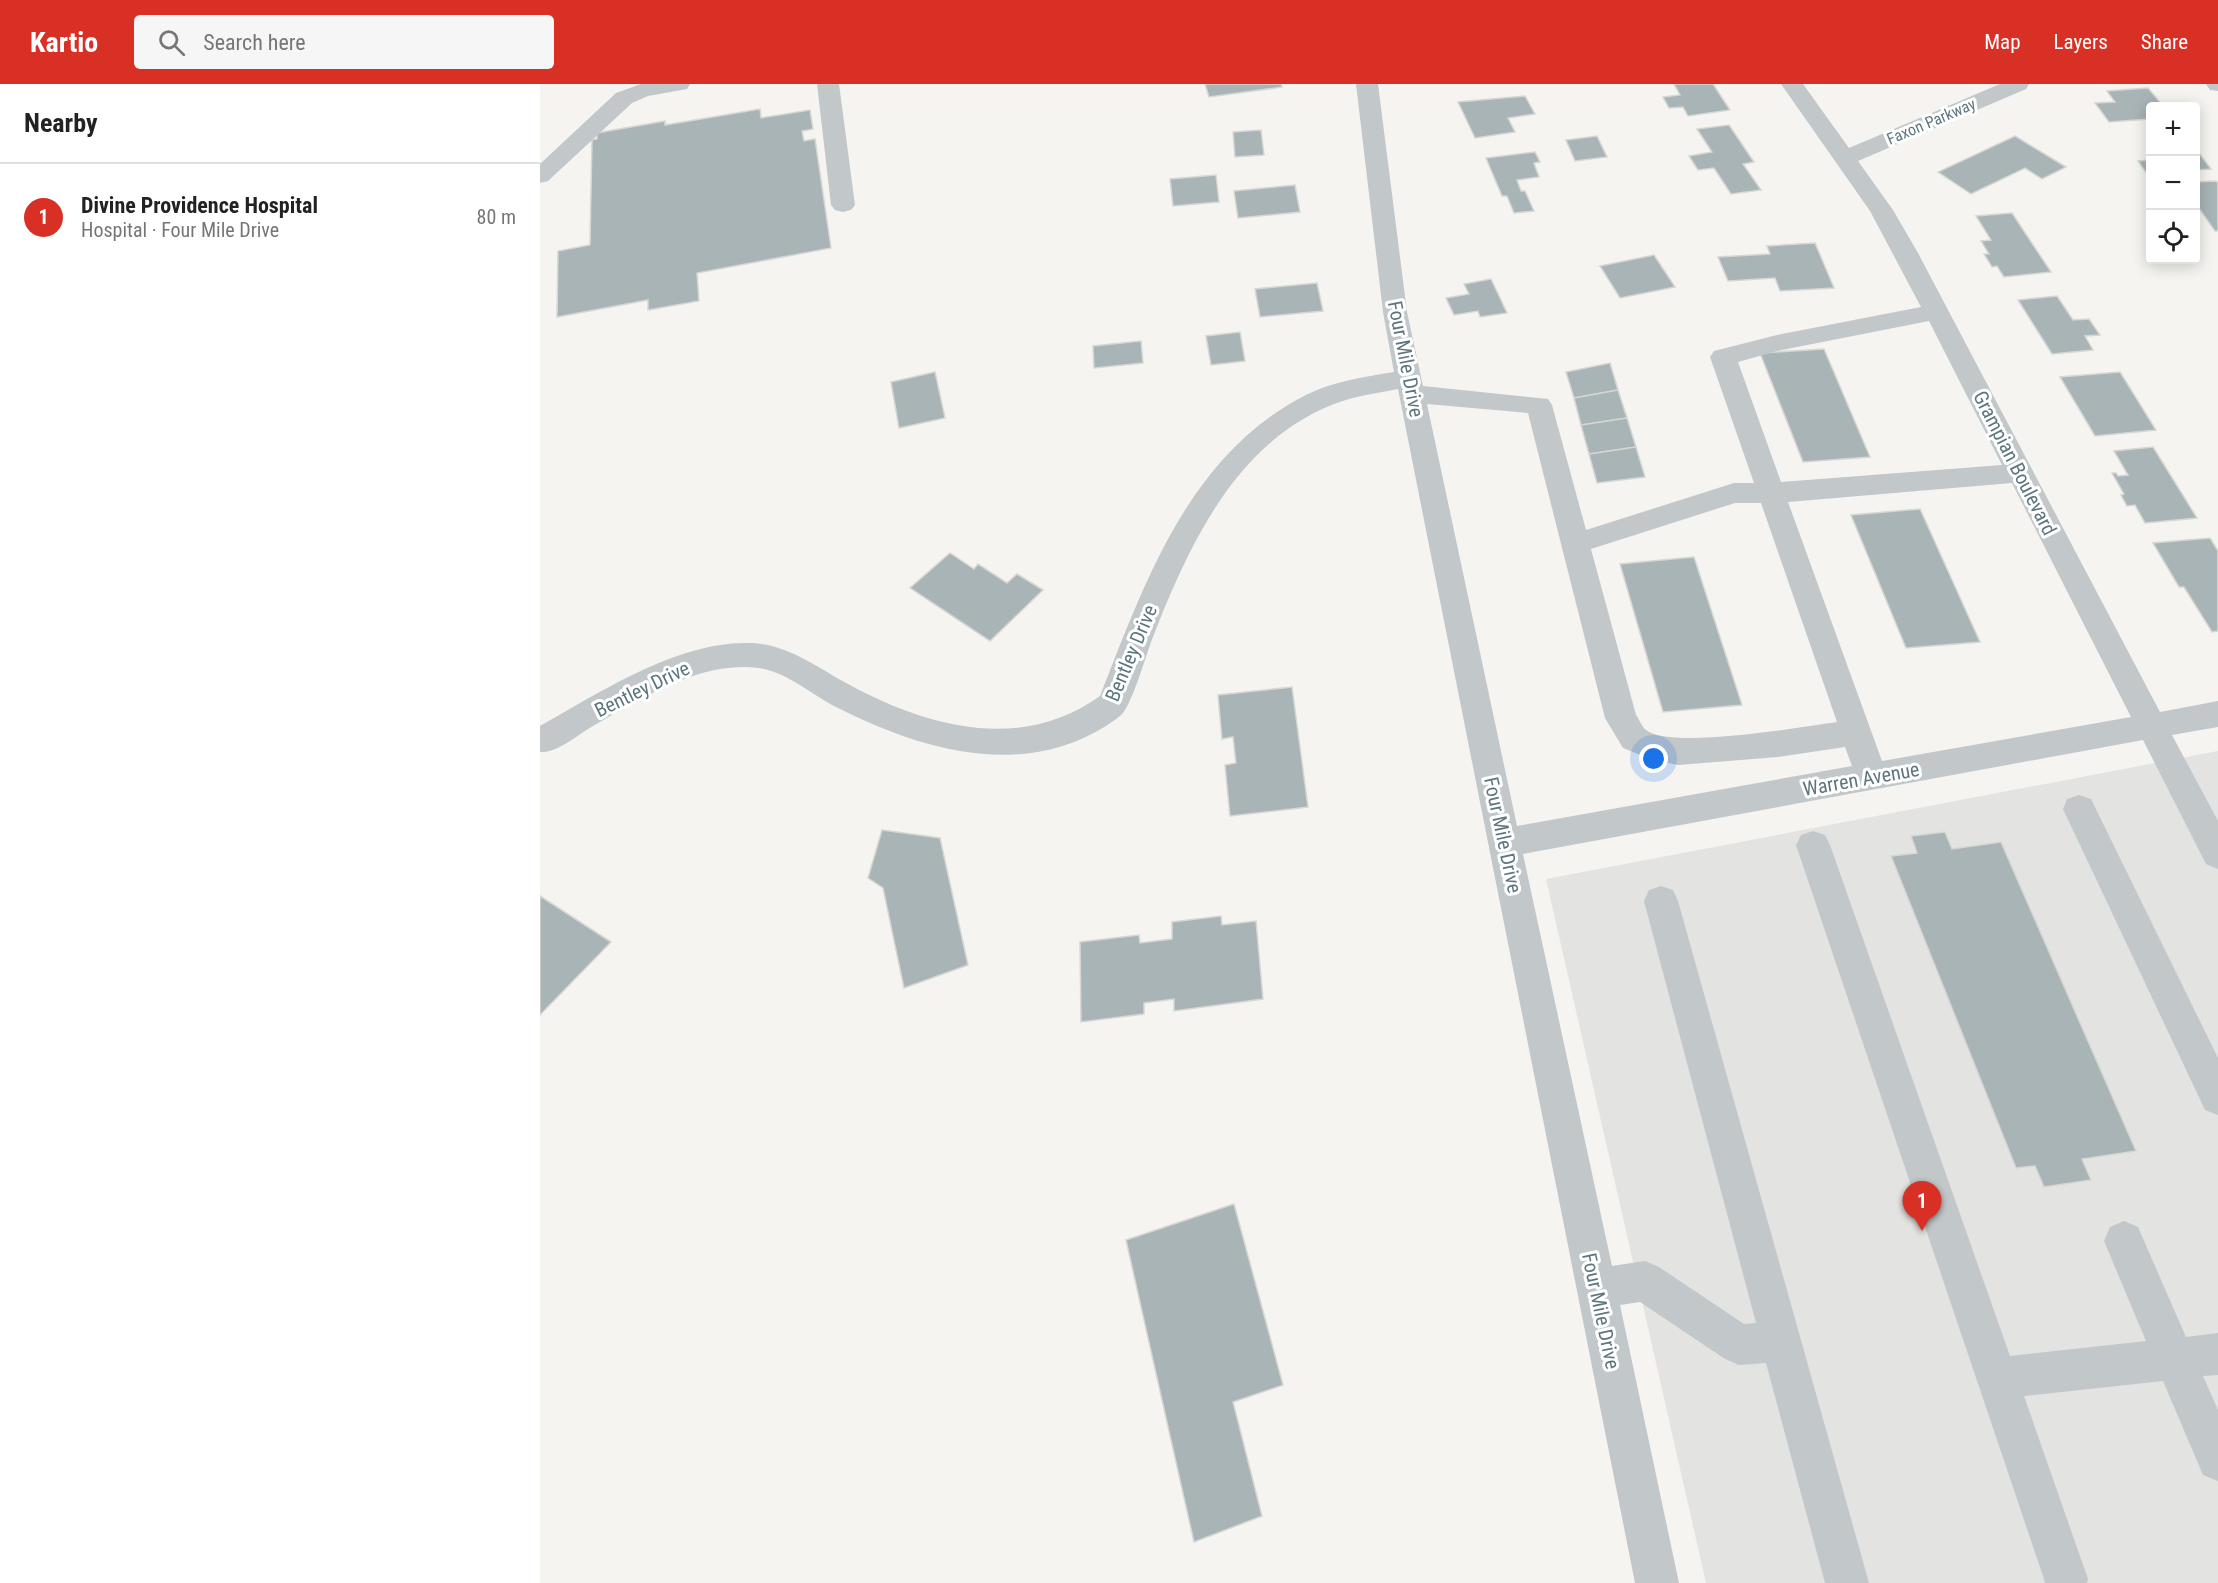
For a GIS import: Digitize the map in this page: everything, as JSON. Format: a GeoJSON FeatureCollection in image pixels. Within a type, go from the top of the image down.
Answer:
{"type":"FeatureCollection","features":[{"type":"Feature","properties":{"kind":"street"},"geometry":{"type":"LineString","coordinates":[[540,176],[624,98],[643,90],[679,84]]}},
{"type":"Feature","properties":{"kind":"street"},"geometry":{"type":"LineString","coordinates":[[828,84],[843,205]]}},
{"type":"Feature","properties":{"kind":"street","name":"Four Mile Drive"},"geometry":{"type":"LineString","coordinates":[[1366,84],[1395,312],[1657,1583]]}},
{"type":"Feature","properties":{"kind":"street","name":"Grampian Boulevard"},"geometry":{"type":"LineString","coordinates":[[1792,84],[1881,210],[2218,854]]}},
{"type":"Feature","properties":{"kind":"street","name":"Faxon Parkway"},"geometry":{"type":"LineString","coordinates":[[1845,158],[2018,84]]}},
{"type":"Feature","properties":{"kind":"street"},"geometry":{"type":"LineString","coordinates":[[1872,777],[1723,357],[1777,343],[1936,312]]}},
{"type":"Feature","properties":{"kind":"street","name":"Bentley Drive"},"geometry":{"type":"LineString","coordinates":[[543,740],[637,688],[697,662],[748,655],[778,659],[845,697],[915,728],[942,735],[985,740],[1034,740],[1060,735],[1096,718],[1112,705],[1164,575],[1205,499],[1222,474],[1251,445],[1297,411],[1318,400],[1366,386],[1410,386],[1539,405],[1574,543]]}},
{"type":"Feature","properties":{"kind":"street"},"geometry":{"type":"LineString","coordinates":[[1856,732],[1778,744],[1678,752],[1653,747],[1634,739],[1621,718],[1574,543],[1734,493],[1771,493],[2019,473]]}},
{"type":"Feature","properties":{"kind":"street","name":"Warren Avenue"},"geometry":{"type":"LineString","coordinates":[[1504,843],[2218,714]]}},
{"type":"Feature","properties":{"kind":"street"},"geometry":{"type":"LineString","coordinates":[[2079,809],[2218,1097]]}},
{"type":"Feature","properties":{"kind":"street"},"geometry":{"type":"LineString","coordinates":[[1813,845],[2066,1579]]}},
{"type":"Feature","properties":{"kind":"street"},"geometry":{"type":"LineString","coordinates":[[1661,901],[1847,1583]]}},
{"type":"Feature","properties":{"kind":"street"},"geometry":{"type":"LineString","coordinates":[[2124,1241],[2218,1460]]}},
{"type":"Feature","properties":{"kind":"street"},"geometry":{"type":"LineString","coordinates":[[1596,1289],[1645,1281],[1739,1345],[1780,1341]]}},
{"type":"Feature","properties":{"kind":"street"},"geometry":{"type":"LineString","coordinates":[[1997,1378],[2218,1354]]}},
{"type":"Feature","properties":{"kind":"shaded area"},"geometry":{"type":"Polygon","coordinates":[[[2218,751],[2218,1583],[1706,1583],[1546,879],[2218,751]]]}},
{"type":"Feature","properties":{"kind":"building"},"geometry":{"type":"Polygon","coordinates":[[[1205,84],[1281,84],[1282,87],[1209,97],[1205,84]]]}},
{"type":"Feature","properties":{"kind":"building"},"geometry":{"type":"Polygon","coordinates":[[[1674,84],[1713,84],[1730,110],[1688,116],[1683,107],[1669,108],[1663,97],[1680,95],[1674,84]]]}},
{"type":"Feature","properties":{"kind":"building"},"geometry":{"type":"Polygon","coordinates":[[[2148,88],[2160,102],[2146,102],[2146,119],[2109,122],[2095,103],[2115,102],[2107,91],[2148,88]]]}},
{"type":"Feature","properties":{"kind":"building"},"geometry":{"type":"Polygon","coordinates":[[[1525,96],[1535,114],[1508,118],[1515,132],[1475,138],[1458,102],[1525,96]]]}},
{"type":"Feature","properties":{"kind":"building"},"geometry":{"type":"Polygon","coordinates":[[[760,109],[761,118],[810,110],[813,129],[802,131],[804,141],[815,139],[831,248],[697,273],[699,301],[648,310],[648,300],[557,317],[558,251],[590,245],[592,140],[597,139],[597,133],[665,121],[665,125],[760,109]]]}},
{"type":"Feature","properties":{"kind":"building"},"geometry":{"type":"Polygon","coordinates":[[[1729,125],[1754,162],[1743,164],[1761,190],[1731,194],[1714,168],[1698,170],[1689,156],[1712,152],[1697,129],[1729,125]]]}},
{"type":"Feature","properties":{"kind":"building"},"geometry":{"type":"Polygon","coordinates":[[[1261,130],[1264,155],[1235,157],[1233,132],[1261,130]]]}},
{"type":"Feature","properties":{"kind":"building"},"geometry":{"type":"Polygon","coordinates":[[[1597,136],[1607,157],[1575,161],[1566,140],[1597,136]]]}},
{"type":"Feature","properties":{"kind":"building"},"geometry":{"type":"Polygon","coordinates":[[[2015,136],[2066,167],[2042,179],[2025,168],[1971,194],[1938,172],[2015,136]]]}},
{"type":"Feature","properties":{"kind":"building"},"geometry":{"type":"Polygon","coordinates":[[[1535,152],[1540,162],[1534,163],[1539,177],[1517,180],[1534,211],[1514,213],[1507,196],[1502,196],[1486,158],[1535,152]]]}},
{"type":"Feature","properties":{"kind":"building"},"geometry":{"type":"Polygon","coordinates":[[[2200,154],[2211,169],[2200,170],[2200,154]]]}},
{"type":"Feature","properties":{"kind":"building"},"geometry":{"type":"Polygon","coordinates":[[[2146,160],[2146,173],[2138,161],[2146,160]]]}},
{"type":"Feature","properties":{"kind":"building"},"geometry":{"type":"Polygon","coordinates":[[[1216,175],[1219,202],[1173,206],[1170,179],[1216,175]]]}},
{"type":"Feature","properties":{"kind":"building"},"geometry":{"type":"Polygon","coordinates":[[[2216,181],[2218,183],[2218,231],[2215,231],[2200,210],[2200,182],[2216,181]]]}},
{"type":"Feature","properties":{"kind":"building"},"geometry":{"type":"Polygon","coordinates":[[[1295,185],[1300,212],[1238,218],[1234,191],[1295,185]]]}},
{"type":"Feature","properties":{"kind":"building"},"geometry":{"type":"Polygon","coordinates":[[[2012,213],[2051,272],[2004,277],[1997,266],[1992,267],[1984,254],[1989,254],[1981,241],[1991,240],[1976,216],[2012,213]]]}},
{"type":"Feature","properties":{"kind":"building"},"geometry":{"type":"Polygon","coordinates":[[[1815,243],[1834,288],[1780,291],[1775,278],[1728,281],[1718,257],[1770,254],[1767,246],[1815,243]]]}},
{"type":"Feature","properties":{"kind":"building"},"geometry":{"type":"Polygon","coordinates":[[[1654,255],[1675,287],[1620,298],[1600,266],[1654,255]]]}},
{"type":"Feature","properties":{"kind":"building"},"geometry":{"type":"Polygon","coordinates":[[[1491,279],[1507,313],[1480,317],[1478,311],[1454,315],[1446,298],[1469,294],[1464,284],[1491,279]]]}},
{"type":"Feature","properties":{"kind":"building"},"geometry":{"type":"Polygon","coordinates":[[[1317,283],[1323,311],[1260,317],[1255,289],[1317,283]]]}},
{"type":"Feature","properties":{"kind":"building"},"geometry":{"type":"Polygon","coordinates":[[[2057,296],[2073,320],[2089,319],[2100,335],[2085,336],[2093,350],[2052,354],[2018,300],[2057,296]]]}},
{"type":"Feature","properties":{"kind":"building"},"geometry":{"type":"Polygon","coordinates":[[[1240,332],[1245,361],[1211,365],[1206,336],[1240,332]]]}},
{"type":"Feature","properties":{"kind":"building"},"geometry":{"type":"Polygon","coordinates":[[[1141,341],[1143,363],[1094,368],[1093,346],[1141,341]]]}},
{"type":"Feature","properties":{"kind":"building"},"geometry":{"type":"Polygon","coordinates":[[[1824,349],[1870,457],[1803,462],[1760,353],[1824,349]]]}},
{"type":"Feature","properties":{"kind":"building"},"geometry":{"type":"Polygon","coordinates":[[[1610,363],[1618,390],[1574,398],[1566,372],[1610,363]]]}},
{"type":"Feature","properties":{"kind":"building"},"geometry":{"type":"Polygon","coordinates":[[[935,372],[945,418],[899,428],[891,382],[935,372]]]}},
{"type":"Feature","properties":{"kind":"building"},"geometry":{"type":"Polygon","coordinates":[[[2120,372],[2156,430],[2095,436],[2060,377],[2120,372]]]}},
{"type":"Feature","properties":{"kind":"building"},"geometry":{"type":"Polygon","coordinates":[[[1618,390],[1627,418],[1581,425],[1574,398],[1618,390]]]}},
{"type":"Feature","properties":{"kind":"building"},"geometry":{"type":"Polygon","coordinates":[[[1627,418],[1636,447],[1589,454],[1581,425],[1627,418]]]}},
{"type":"Feature","properties":{"kind":"building"},"geometry":{"type":"Polygon","coordinates":[[[1636,447],[1645,477],[1597,483],[1589,454],[1636,447]]]}},
{"type":"Feature","properties":{"kind":"building"},"geometry":{"type":"Polygon","coordinates":[[[2153,447],[2197,518],[2145,523],[2135,505],[2127,506],[2121,495],[2124,494],[2112,473],[2118,476],[2128,475],[2114,451],[2153,447]]]}},
{"type":"Feature","properties":{"kind":"building"},"geometry":{"type":"Polygon","coordinates":[[[1920,509],[1980,642],[1906,648],[1851,515],[1920,509]]]}},
{"type":"Feature","properties":{"kind":"building"},"geometry":{"type":"Polygon","coordinates":[[[2210,538],[2218,551],[2218,631],[2212,632],[2184,587],[2179,587],[2153,543],[2210,538]]]}},
{"type":"Feature","properties":{"kind":"building"},"geometry":{"type":"Polygon","coordinates":[[[950,553],[974,569],[978,564],[1007,583],[1017,574],[1043,590],[990,641],[910,588],[950,553]]]}},
{"type":"Feature","properties":{"kind":"building"},"geometry":{"type":"Polygon","coordinates":[[[1694,557],[1742,705],[1663,712],[1620,564],[1694,557]]]}},
{"type":"Feature","properties":{"kind":"building"},"geometry":{"type":"Polygon","coordinates":[[[1292,687],[1308,807],[1230,816],[1225,765],[1236,763],[1233,737],[1222,739],[1218,695],[1292,687]]]}},
{"type":"Feature","properties":{"kind":"building"},"geometry":{"type":"Polygon","coordinates":[[[882,830],[940,838],[968,965],[904,988],[883,888],[868,878],[882,830]]]}},
{"type":"Feature","properties":{"kind":"building"},"geometry":{"type":"Polygon","coordinates":[[[1945,832],[1952,849],[2001,842],[2136,1151],[2082,1159],[2091,1180],[2044,1187],[2035,1166],[2016,1168],[1891,856],[1917,853],[1911,836],[1945,832]]]}},
{"type":"Feature","properties":{"kind":"building"},"geometry":{"type":"Polygon","coordinates":[[[540,896],[611,942],[540,1015],[540,896]]]}},
{"type":"Feature","properties":{"kind":"building"},"geometry":{"type":"Polygon","coordinates":[[[1221,916],[1222,925],[1256,921],[1263,999],[1174,1011],[1174,999],[1144,1003],[1144,1014],[1081,1022],[1080,942],[1139,935],[1140,943],[1172,939],[1172,922],[1221,916]]]}},
{"type":"Feature","properties":{"kind":"building"},"geometry":{"type":"Polygon","coordinates":[[[1234,1204],[1283,1385],[1233,1402],[1262,1516],[1194,1542],[1126,1240],[1234,1204]]]}},
{"type":"Feature","properties":{"kind":"place","name":"Divine Providence Hospital"},"geometry":{"type":"Point","coordinates":[1922,1231]}}]}
